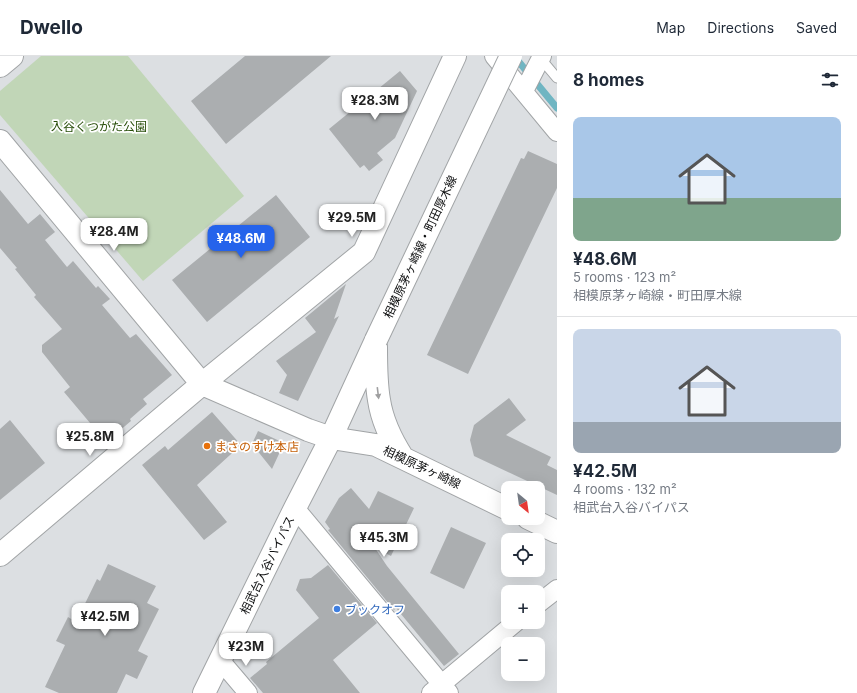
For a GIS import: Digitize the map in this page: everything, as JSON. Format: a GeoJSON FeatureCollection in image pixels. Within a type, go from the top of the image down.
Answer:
{"type":"FeatureCollection","features":[{"type":"Feature","properties":{"kind":"street"},"geometry":{"type":"LineString","coordinates":[[0,66],[12,56]]}},
{"type":"Feature","properties":{"kind":"street"},"geometry":{"type":"LineString","coordinates":[[0,555],[202,384],[364,252],[455,56]]}},
{"type":"Feature","properties":{"kind":"street"},"geometry":{"type":"LineString","coordinates":[[494,56],[533,73],[557,132]]}},
{"type":"Feature","properties":{"kind":"street","name":"相模原茅ヶ崎線・町田厚木線"},"geometry":{"type":"LineString","coordinates":[[331,438],[510,56]]}},
{"type":"Feature","properties":{"kind":"street"},"geometry":{"type":"LineString","coordinates":[[0,141],[202,384]]}},
{"type":"Feature","properties":{"kind":"street"},"geometry":{"type":"LineString","coordinates":[[376,340],[376,379],[379,402],[394,443],[403,458]]}},
{"type":"Feature","properties":{"kind":"street","name":"相模原茅ヶ崎線"},"geometry":{"type":"LineString","coordinates":[[202,384],[308,430],[331,438],[376,446],[501,506]]}},
{"type":"Feature","properties":{"kind":"street","name":"相武台入谷バイパス"},"geometry":{"type":"LineString","coordinates":[[204,693],[331,438]]}},
{"type":"Feature","properties":{"kind":"street"},"geometry":{"type":"LineString","coordinates":[[295,508],[440,690],[508,629]]}},
{"type":"Feature","properties":{"kind":"street"},"geometry":{"type":"LineString","coordinates":[[542,525],[557,532]]}},
{"type":"Feature","properties":{"kind":"street"},"geometry":{"type":"LineString","coordinates":[[545,598],[557,588]]}},
{"type":"Feature","properties":{"kind":"street"},"geometry":{"type":"LineString","coordinates":[[220,660],[248,693]]}},
{"type":"Feature","properties":{"kind":"lane"},"geometry":{"type":"LineString","coordinates":[[533,73],[557,78]]}},
{"type":"Feature","properties":{"kind":"green space","name":"入谷くつがた公園"},"geometry":{"type":"Polygon","coordinates":[[[41,56],[128,56],[244,196],[143,281],[0,115],[0,91],[41,56]]]}},
{"type":"Feature","properties":{"kind":"building"},"geometry":{"type":"Polygon","coordinates":[[[245,56],[331,56],[226,144],[191,101],[245,56]]]}},
{"type":"Feature","properties":{"kind":"building"},"geometry":{"type":"Polygon","coordinates":[[[400,71],[417,91],[395,138],[377,153],[383,160],[369,171],[364,165],[360,168],[329,129],[400,71]]]}},
{"type":"Feature","properties":{"kind":"building"},"geometry":{"type":"Polygon","coordinates":[[[528,151],[557,164],[557,188],[468,374],[427,355],[521,158],[524,159],[528,151]]]}},
{"type":"Feature","properties":{"kind":"building"},"geometry":{"type":"Polygon","coordinates":[[[0,190],[28,224],[40,214],[55,232],[45,240],[67,267],[73,261],[96,288],[98,286],[110,299],[102,305],[130,338],[136,334],[172,375],[143,399],[147,404],[130,419],[131,421],[106,442],[64,392],[70,387],[42,352],[42,345],[62,329],[34,297],[36,295],[15,269],[17,268],[0,248],[0,190]]]}},
{"type":"Feature","properties":{"kind":"building"},"geometry":{"type":"Polygon","coordinates":[[[276,195],[310,237],[207,322],[172,280],[276,195]]]}},
{"type":"Feature","properties":{"kind":"building"},"geometry":{"type":"Polygon","coordinates":[[[346,284],[334,319],[339,316],[298,401],[279,393],[287,375],[276,361],[316,332],[305,318],[346,284]]]}},
{"type":"Feature","properties":{"kind":"building"},"geometry":{"type":"Polygon","coordinates":[[[509,398],[526,420],[506,435],[551,457],[547,465],[557,470],[557,495],[545,489],[545,481],[527,481],[474,456],[470,440],[474,425],[509,398]]]}},
{"type":"Feature","properties":{"kind":"building"},"geometry":{"type":"Polygon","coordinates":[[[212,412],[241,445],[197,485],[227,522],[204,540],[142,465],[165,446],[168,450],[212,412]]]}},
{"type":"Feature","properties":{"kind":"building"},"geometry":{"type":"Polygon","coordinates":[[[10,420],[45,463],[0,500],[0,429],[10,420]]]}},
{"type":"Feature","properties":{"kind":"building"},"geometry":{"type":"Polygon","coordinates":[[[258,431],[284,443],[272,469],[252,444],[258,431]]]}},
{"type":"Feature","properties":{"kind":"building"},"geometry":{"type":"Polygon","coordinates":[[[351,488],[369,509],[378,491],[414,508],[391,556],[375,548],[387,566],[459,654],[444,666],[396,608],[394,610],[328,530],[330,529],[325,522],[339,498],[351,488]]]}},
{"type":"Feature","properties":{"kind":"building"},"geometry":{"type":"Polygon","coordinates":[[[451,527],[486,543],[464,589],[430,573],[451,527]]]}},
{"type":"Feature","properties":{"kind":"building"},"geometry":{"type":"Polygon","coordinates":[[[108,564],[156,586],[147,603],[159,609],[138,651],[148,656],[137,679],[126,674],[117,693],[59,693],[45,687],[65,645],[56,641],[68,617],[76,622],[97,579],[100,581],[108,564]]]}},
{"type":"Feature","properties":{"kind":"building"},"geometry":{"type":"Polygon","coordinates":[[[328,565],[377,623],[333,660],[360,693],[263,693],[250,678],[267,664],[266,662],[319,618],[296,590],[300,579],[311,578],[328,565]]]}},
{"type":"Feature","properties":{"kind":"waterway"},"geometry":{"type":"LineString","coordinates":[[514,56],[557,108]]}},
{"type":"Feature","properties":{"kind":"place","name":"まさのすけ本店"},"geometry":{"type":"Point","coordinates":[207,446]}},
{"type":"Feature","properties":{"kind":"place","name":"ブックオフ"},"geometry":{"type":"Point","coordinates":[337,609]}}]}
